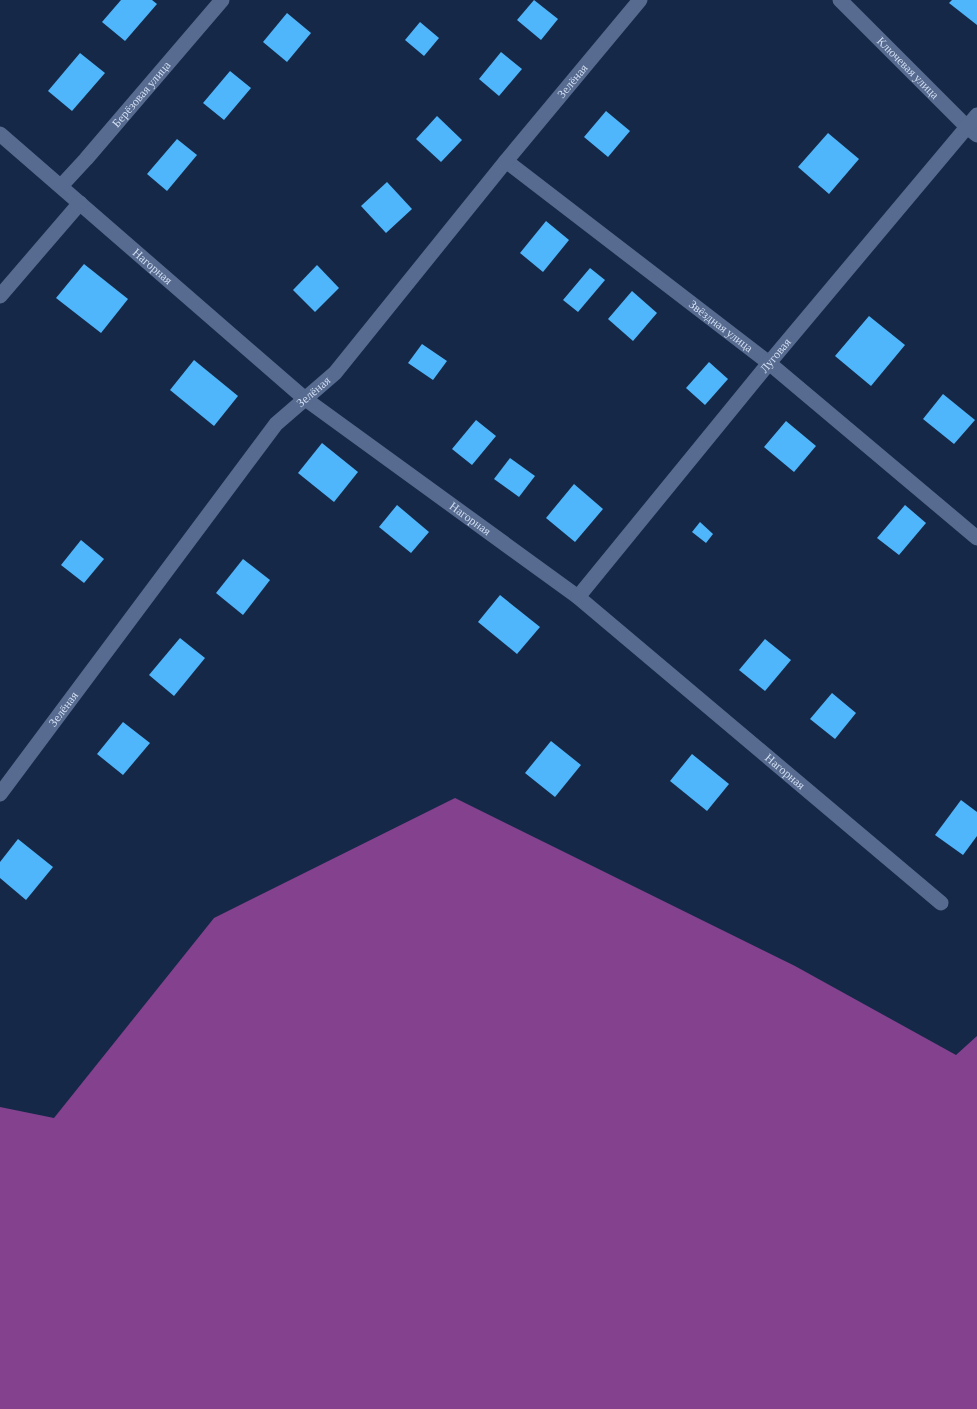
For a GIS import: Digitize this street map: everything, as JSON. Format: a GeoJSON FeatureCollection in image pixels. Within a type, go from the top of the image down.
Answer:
{"type":"FeatureCollection","features":[{"type":"Feature","properties":{"kind":"street","name":"Берёзовая улица"},"geometry":{"type":"LineString","coordinates":[[61,186],[93,152],[222,0]]}},
{"type":"Feature","properties":{"kind":"street","name":"Зелёная"},"geometry":{"type":"LineString","coordinates":[[0,794],[276,424],[335,373],[506,161],[640,0]]}},
{"type":"Feature","properties":{"kind":"street","name":"Ключевая улица"},"geometry":{"type":"LineString","coordinates":[[840,0],[972,131]]}},
{"type":"Feature","properties":{"kind":"street","name":"Луговая"},"geometry":{"type":"LineString","coordinates":[[578,597],[769,363],[972,131],[977,115]]}},
{"type":"Feature","properties":{"kind":"street","name":"Нагорная"},"geometry":{"type":"LineString","coordinates":[[0,134],[304,398],[578,597],[941,903]]}},
{"type":"Feature","properties":{"kind":"street","name":"Звёздная улица"},"geometry":{"type":"LineString","coordinates":[[506,161],[769,363],[977,538]]}},
{"type":"Feature","properties":{"kind":"street"},"geometry":{"type":"LineString","coordinates":[[0,296],[80,203]]}},
{"type":"Feature","properties":{"kind":"shaded area"},"geometry":{"type":"Polygon","coordinates":[[[455,798],[795,966],[956,1055],[977,1036],[977,1409],[0,1409],[0,1107],[54,1118],[214,918],[455,798]]]}},
{"type":"Feature","properties":{"kind":"building"},"geometry":{"type":"Polygon","coordinates":[[[121,0],[152,0],[157,4],[125,41],[102,22],[121,0]]]}},
{"type":"Feature","properties":{"kind":"building"},"geometry":{"type":"Polygon","coordinates":[[[534,0],[558,19],[541,40],[517,20],[534,0]]]}},
{"type":"Feature","properties":{"kind":"building"},"geometry":{"type":"Polygon","coordinates":[[[952,0],[977,0],[977,25],[949,3],[952,0]]]}},
{"type":"Feature","properties":{"kind":"building"},"geometry":{"type":"Polygon","coordinates":[[[287,13],[311,33],[287,62],[263,42],[287,13]]]}},
{"type":"Feature","properties":{"kind":"building"},"geometry":{"type":"Polygon","coordinates":[[[420,22],[439,38],[424,56],[405,40],[420,22]]]}},
{"type":"Feature","properties":{"kind":"building"},"geometry":{"type":"Polygon","coordinates":[[[501,52],[522,69],[499,96],[479,79],[501,52]]]}},
{"type":"Feature","properties":{"kind":"building"},"geometry":{"type":"Polygon","coordinates":[[[80,53],[105,73],[72,111],[48,91],[80,53]]]}},
{"type":"Feature","properties":{"kind":"building"},"geometry":{"type":"Polygon","coordinates":[[[230,71],[251,88],[224,120],[203,103],[230,71]]]}},
{"type":"Feature","properties":{"kind":"building"},"geometry":{"type":"Polygon","coordinates":[[[606,111],[630,131],[608,157],[584,137],[606,111]]]}},
{"type":"Feature","properties":{"kind":"building"},"geometry":{"type":"Polygon","coordinates":[[[437,116],[462,140],[441,162],[416,139],[437,116]]]}},
{"type":"Feature","properties":{"kind":"building"},"geometry":{"type":"Polygon","coordinates":[[[828,133],[859,159],[829,194],[798,167],[828,133]]]}},
{"type":"Feature","properties":{"kind":"building"},"geometry":{"type":"Polygon","coordinates":[[[177,139],[197,155],[167,191],[147,174],[177,139]]]}},
{"type":"Feature","properties":{"kind":"building"},"geometry":{"type":"Polygon","coordinates":[[[387,182],[412,209],[386,233],[361,206],[387,182]]]}},
{"type":"Feature","properties":{"kind":"building"},"geometry":{"type":"Polygon","coordinates":[[[546,221],[569,240],[543,272],[520,253],[546,221]]]}},
{"type":"Feature","properties":{"kind":"building"},"geometry":{"type":"Polygon","coordinates":[[[84,264],[128,299],[101,333],[56,298],[84,264]]]}},
{"type":"Feature","properties":{"kind":"building"},"geometry":{"type":"Polygon","coordinates":[[[317,265],[339,288],[315,312],[293,290],[317,265]]]}},
{"type":"Feature","properties":{"kind":"building"},"geometry":{"type":"Polygon","coordinates":[[[590,268],[605,280],[578,312],[563,300],[590,268]]]}},
{"type":"Feature","properties":{"kind":"building"},"geometry":{"type":"Polygon","coordinates":[[[632,291],[657,313],[633,341],[608,319],[632,291]]]}},
{"type":"Feature","properties":{"kind":"building"},"geometry":{"type":"Polygon","coordinates":[[[869,316],[905,345],[871,386],[835,356],[869,316]]]}},
{"type":"Feature","properties":{"kind":"building"},"geometry":{"type":"Polygon","coordinates":[[[422,344],[447,361],[433,380],[408,363],[422,344]]]}},
{"type":"Feature","properties":{"kind":"building"},"geometry":{"type":"Polygon","coordinates":[[[194,360],[238,396],[214,426],[170,390],[194,360]]]}},
{"type":"Feature","properties":{"kind":"building"},"geometry":{"type":"Polygon","coordinates":[[[709,362],[728,379],[705,405],[686,388],[709,362]]]}},
{"type":"Feature","properties":{"kind":"building"},"geometry":{"type":"Polygon","coordinates":[[[943,394],[975,420],[954,444],[923,419],[943,394]]]}},
{"type":"Feature","properties":{"kind":"building"},"geometry":{"type":"Polygon","coordinates":[[[476,420],[496,436],[472,465],[452,449],[476,420]]]}},
{"type":"Feature","properties":{"kind":"building"},"geometry":{"type":"Polygon","coordinates":[[[786,421],[816,446],[794,472],[764,447],[786,421]]]}},
{"type":"Feature","properties":{"kind":"building"},"geometry":{"type":"Polygon","coordinates":[[[322,443],[358,472],[334,502],[298,473],[322,443]]]}},
{"type":"Feature","properties":{"kind":"building"},"geometry":{"type":"Polygon","coordinates":[[[510,458],[535,476],[519,497],[494,479],[510,458]]]}},
{"type":"Feature","properties":{"kind":"building"},"geometry":{"type":"Polygon","coordinates":[[[574,484],[603,509],[575,542],[546,518],[574,484]]]}},
{"type":"Feature","properties":{"kind":"building"},"geometry":{"type":"Polygon","coordinates":[[[397,505],[429,532],[411,553],[379,527],[397,505]]]}},
{"type":"Feature","properties":{"kind":"building"},"geometry":{"type":"Polygon","coordinates":[[[905,505],[926,523],[899,555],[877,538],[905,505]]]}},
{"type":"Feature","properties":{"kind":"building"},"geometry":{"type":"Polygon","coordinates":[[[700,522],[713,534],[706,543],[692,532],[700,522]]]}},
{"type":"Feature","properties":{"kind":"building"},"geometry":{"type":"Polygon","coordinates":[[[81,540],[104,559],[84,583],[61,565],[81,540]]]}},
{"type":"Feature","properties":{"kind":"building"},"geometry":{"type":"Polygon","coordinates":[[[243,559],[270,580],[243,615],[216,593],[243,559]]]}},
{"type":"Feature","properties":{"kind":"building"},"geometry":{"type":"Polygon","coordinates":[[[500,595],[540,627],[517,654],[478,622],[500,595]]]}},
{"type":"Feature","properties":{"kind":"building"},"geometry":{"type":"Polygon","coordinates":[[[180,638],[205,658],[174,696],[149,675],[180,638]]]}},
{"type":"Feature","properties":{"kind":"building"},"geometry":{"type":"Polygon","coordinates":[[[765,639],[791,660],[765,691],[739,670],[765,639]]]}},
{"type":"Feature","properties":{"kind":"building"},"geometry":{"type":"Polygon","coordinates":[[[832,693],[856,713],[835,739],[810,719],[832,693]]]}},
{"type":"Feature","properties":{"kind":"building"},"geometry":{"type":"Polygon","coordinates":[[[123,722],[150,743],[123,775],[97,754],[123,722]]]}},
{"type":"Feature","properties":{"kind":"building"},"geometry":{"type":"Polygon","coordinates":[[[551,741],[581,765],[555,797],[525,773],[551,741]]]}},
{"type":"Feature","properties":{"kind":"building"},"geometry":{"type":"Polygon","coordinates":[[[692,754],[729,784],[707,811],[670,781],[692,754]]]}},
{"type":"Feature","properties":{"kind":"building"},"geometry":{"type":"Polygon","coordinates":[[[961,800],[977,812],[977,836],[963,855],[935,835],[961,800]]]}},
{"type":"Feature","properties":{"kind":"building"},"geometry":{"type":"Polygon","coordinates":[[[18,839],[53,867],[26,900],[0,878],[0,862],[18,839]]]}}]}
